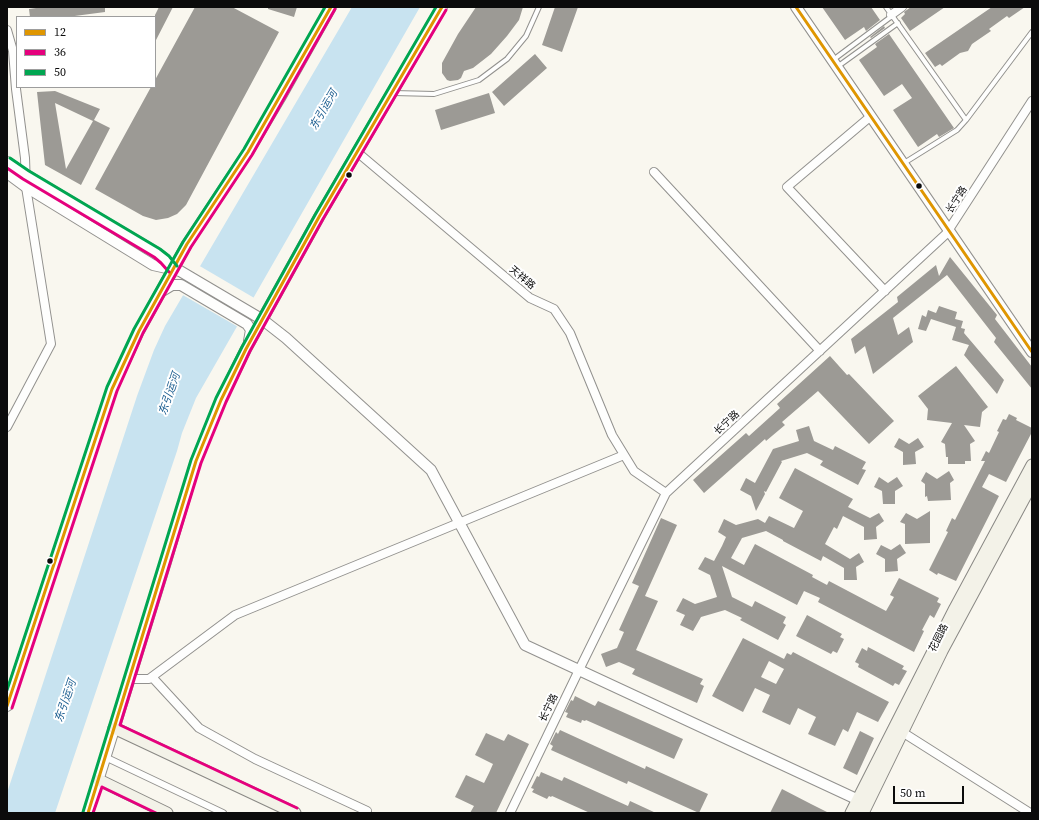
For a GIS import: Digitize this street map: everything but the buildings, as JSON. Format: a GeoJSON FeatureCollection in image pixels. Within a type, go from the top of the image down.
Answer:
{"type":"FeatureCollection","features":[{"type":"Feature","properties":{"kind":"main road","name":"花园路"},"geometry":{"type":"LineString","coordinates":[[851,813],[862,805],[955,608],[1032,465]]}},
{"type":"Feature","properties":{"kind":"main road","name":"花园路"},"geometry":{"type":"LineString","coordinates":[[898,730],[1032,484]]}},
{"type":"Feature","properties":{"kind":"main road"},"geometry":{"type":"LineString","coordinates":[[114,728],[295,813]]}},
{"type":"Feature","properties":{"kind":"main road"},"geometry":{"type":"LineString","coordinates":[[98,780],[167,813]]}},
{"type":"Feature","properties":{"kind":"street"},"geometry":{"type":"LineString","coordinates":[[7,706],[112,389],[139,331],[187,244],[248,152],[331,7]]}},
{"type":"Feature","properties":{"kind":"street"},"geometry":{"type":"LineString","coordinates":[[88,813],[196,460],[220,400],[246,349],[357,152],[442,7]]}},
{"type":"Feature","properties":{"kind":"street"},"geometry":{"type":"LineString","coordinates":[[796,7],[1032,352]]}},
{"type":"Feature","properties":{"kind":"street"},"geometry":{"type":"LineString","coordinates":[[892,15],[902,7]]}},
{"type":"Feature","properties":{"kind":"street"},"geometry":{"type":"LineString","coordinates":[[7,30],[13,51],[16,78]]}},
{"type":"Feature","properties":{"kind":"street"},"geometry":{"type":"LineString","coordinates":[[7,427],[51,344],[26,187],[25,158],[17,88]]}},
{"type":"Feature","properties":{"kind":"street","name":"长宁路"},"geometry":{"type":"LineString","coordinates":[[510,813],[578,670],[666,493],[946,234],[1032,101]]}},
{"type":"Feature","properties":{"kind":"street"},"geometry":{"type":"LineString","coordinates":[[871,116],[787,187],[885,291]]}},
{"type":"Feature","properties":{"kind":"street","name":"天祥路"},"geometry":{"type":"LineString","coordinates":[[357,152],[530,298],[554,309],[570,333],[612,435],[624,455],[634,471],[666,493]]}},
{"type":"Feature","properties":{"kind":"street"},"geometry":{"type":"LineString","coordinates":[[7,162],[26,175],[157,253],[165,259],[173,269]]}},
{"type":"Feature","properties":{"kind":"street"},"geometry":{"type":"LineString","coordinates":[[654,172],[820,351]]}},
{"type":"Feature","properties":{"kind":"street"},"geometry":{"type":"LineString","coordinates":[[7,173],[26,187],[153,265],[180,271],[263,320],[286,338],[432,470],[525,645],[862,805]]}},
{"type":"Feature","properties":{"kind":"street"},"geometry":{"type":"LineString","coordinates":[[158,296],[168,286],[174,284],[180,285],[247,324],[251,330],[251,336],[246,349]]}},
{"type":"Feature","properties":{"kind":"street"},"geometry":{"type":"LineString","coordinates":[[129,679],[149,679],[235,615],[624,455]]}},
{"type":"Feature","properties":{"kind":"street"},"geometry":{"type":"LineString","coordinates":[[152,676],[199,728],[255,759],[367,811]]}},
{"type":"Feature","properties":{"kind":"street"},"geometry":{"type":"LineString","coordinates":[[898,730],[1030,813]]}},
{"type":"Feature","properties":{"kind":"street"},"geometry":{"type":"LineString","coordinates":[[105,757],[223,813]]}},
{"type":"Feature","properties":{"kind":"lane"},"geometry":{"type":"LineString","coordinates":[[391,93],[434,94],[479,80],[507,59],[526,36],[539,7]]}},
{"type":"Feature","properties":{"kind":"lane"},"geometry":{"type":"LineString","coordinates":[[886,7],[966,120]]}},
{"type":"Feature","properties":{"kind":"lane"},"geometry":{"type":"LineString","coordinates":[[835,64],[892,15]]}},
{"type":"Feature","properties":{"kind":"lane"},"geometry":{"type":"LineString","coordinates":[[835,64],[898,23]]}},
{"type":"Feature","properties":{"kind":"lane"},"geometry":{"type":"LineString","coordinates":[[904,164],[957,130],[1032,32]]}},
{"type":"Feature","properties":{"kind":"water","name":"东引运河"},"geometry":{"type":"Polygon","coordinates":[[[352,7],[420,7],[196,398],[182,433],[55,813],[7,813],[7,793],[137,396],[154,350],[165,326],[352,7]]]}},
{"type":"Feature","properties":{"kind":"pier"},"geometry":{"type":"Polygon","coordinates":[[[198,265],[256,299],[240,328],[181,294],[198,265]]]}},
{"type":"Feature","properties":{"kind":"transit line","name":"50"},"geometry":{"type":"LineString","coordinates":[[7,690],[107,387],[134,329],[183,242],[244,149],[325,7]]}},
{"type":"Feature","properties":{"kind":"transit line","name":"12"},"geometry":{"type":"LineString","coordinates":[[7,706],[112,389],[139,331],[187,244],[248,152],[331,7]]}},
{"type":"Feature","properties":{"kind":"transit line","name":"50"},"geometry":{"type":"LineString","coordinates":[[83,812],[191,460],[216,398],[242,347],[315,215],[436,7]]}},
{"type":"Feature","properties":{"kind":"transit line","name":"12"},"geometry":{"type":"LineString","coordinates":[[88,813],[196,461],[221,400],[246,349],[319,217],[442,7]]}},
{"type":"Feature","properties":{"kind":"transit line","name":"12"},"geometry":{"type":"LineString","coordinates":[[796,7],[1032,352]]}},
{"type":"Feature","properties":{"kind":"transit line","name":"36"},"geometry":{"type":"LineString","coordinates":[[12,708],[117,391],[143,333],[191,247],[252,155],[335,9]]}},
{"type":"Feature","properties":{"kind":"transit line","name":"36"},"geometry":{"type":"LineString","coordinates":[[297,808],[120,725],[201,463],[226,402],[250,351],[323,219],[446,10]]}},
{"type":"Feature","properties":{"kind":"transit line","name":"50"},"geometry":{"type":"LineString","coordinates":[[10,158],[29,171],[160,249],[169,256],[177,266]]}},
{"type":"Feature","properties":{"kind":"transit line","name":"36"},"geometry":{"type":"LineString","coordinates":[[7,168],[154,257],[169,272]]}},
{"type":"Feature","properties":{"kind":"transit line","name":"36"},"geometry":{"type":"LineString","coordinates":[[93,813],[102,787],[156,813]]}}]}
